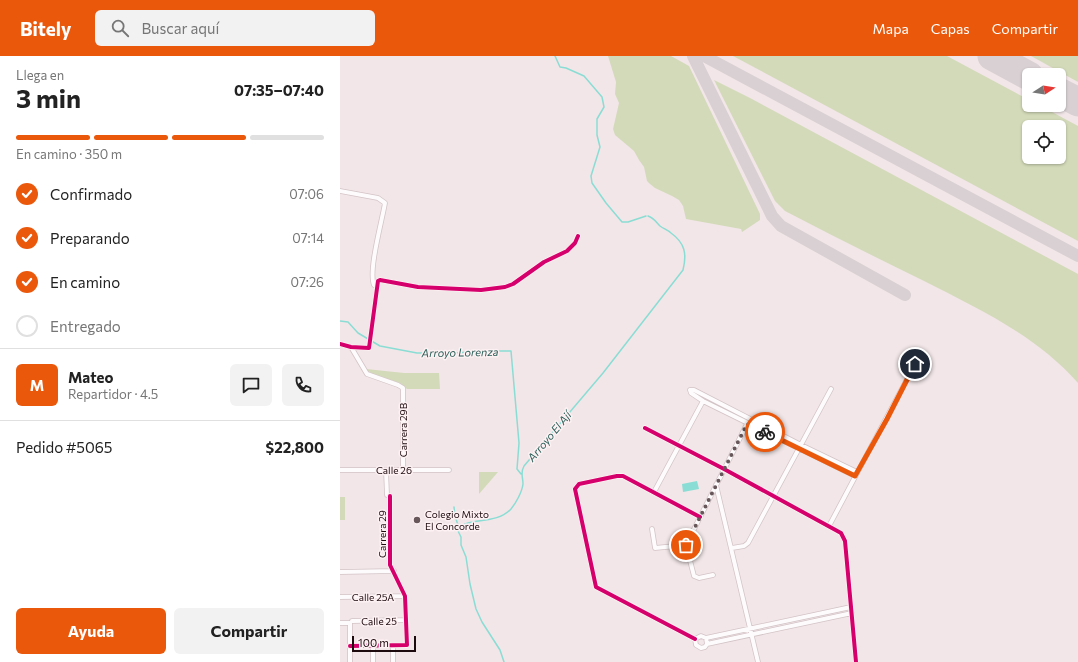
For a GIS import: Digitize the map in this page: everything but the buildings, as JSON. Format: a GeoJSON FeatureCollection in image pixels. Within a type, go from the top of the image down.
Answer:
{"type":"FeatureCollection","features":[{"type":"Feature","properties":{"kind":"street"},"geometry":{"type":"LineString","coordinates":[[340,191],[378,198],[384,203],[373,268],[373,283],[377,286]]}},
{"type":"Feature","properties":{"kind":"street"},"geometry":{"type":"LineString","coordinates":[[340,344],[351,347],[369,348],[377,286],[378,281],[380,280],[418,287],[433,288],[481,290],[505,287],[512,284],[544,262],[567,251],[575,243],[578,236]]}},
{"type":"Feature","properties":{"kind":"street","name":"Carrera 29B"},"geometry":{"type":"LineString","coordinates":[[351,347],[367,374],[398,385],[404,391],[403,470]]}},
{"type":"Feature","properties":{"kind":"street"},"geometry":{"type":"LineString","coordinates":[[829,526],[915,364]]}},
{"type":"Feature","properties":{"kind":"street"},"geometry":{"type":"LineString","coordinates":[[732,548],[744,546],[748,543],[832,389]]}},
{"type":"Feature","properties":{"kind":"street"},"geometry":{"type":"LineString","coordinates":[[800,447],[694,390],[690,390],[691,394],[747,424],[856,474]]}},
{"type":"Feature","properties":{"kind":"street"},"geometry":{"type":"LineString","coordinates":[[654,492],[703,401]]}},
{"type":"Feature","properties":{"kind":"street"},"geometry":{"type":"LineString","coordinates":[[713,575],[699,578],[694,576],[686,545],[747,424]]}},
{"type":"Feature","properties":{"kind":"street"},"geometry":{"type":"LineString","coordinates":[[645,428],[841,533],[845,541],[856,662]]}},
{"type":"Feature","properties":{"kind":"street","name":"Calle 26"},"geometry":{"type":"LineString","coordinates":[[340,470],[449,470]]}},
{"type":"Feature","properties":{"kind":"street","name":"Carrera 29"},"geometry":{"type":"LineString","coordinates":[[386,470],[390,565],[394,571]]}},
{"type":"Feature","properties":{"kind":"street"},"geometry":{"type":"LineString","coordinates":[[695,639],[596,587],[575,494],[576,486],[578,484],[620,476],[654,492],[700,517]]}},
{"type":"Feature","properties":{"kind":"street"},"geometry":{"type":"LineString","coordinates":[[716,486],[758,662]]}},
{"type":"Feature","properties":{"kind":"street"},"geometry":{"type":"LineString","coordinates":[[652,529],[655,548],[686,545]]}},
{"type":"Feature","properties":{"kind":"street"},"geometry":{"type":"LineString","coordinates":[[340,572],[394,571],[405,596],[407,645],[350,646]]}},
{"type":"Feature","properties":{"kind":"street","name":"Calle 25A"},"geometry":{"type":"LineString","coordinates":[[340,597],[405,596]]}},
{"type":"Feature","properties":{"kind":"street"},"geometry":{"type":"LineString","coordinates":[[695,639],[701,636],[706,638],[851,607]]}},
{"type":"Feature","properties":{"kind":"street"},"geometry":{"type":"LineString","coordinates":[[695,639],[698,648],[702,648],[707,644],[852,613]]}},
{"type":"Feature","properties":{"kind":"street","name":"Calle 25"},"geometry":{"type":"LineString","coordinates":[[340,623],[406,620]]}},
{"type":"Feature","properties":{"kind":"street"},"geometry":{"type":"LineString","coordinates":[[350,662],[351,622]]}},
{"type":"Feature","properties":{"kind":"street"},"geometry":{"type":"LineString","coordinates":[[706,638],[707,644]]}},
{"type":"Feature","properties":{"kind":"street"},"geometry":{"type":"LineString","coordinates":[[393,645],[393,662]]}},
{"type":"Feature","properties":{"kind":"street"},"geometry":{"type":"LineString","coordinates":[[373,646],[373,662]]}},
{"type":"Feature","properties":{"kind":"green space"},"geometry":{"type":"Polygon","coordinates":[[[608,56],[671,56],[689,66],[760,214],[760,220],[742,232],[741,229],[686,219],[683,206],[679,200],[655,188],[647,181],[644,167],[634,151],[615,135],[613,129],[619,103],[615,94],[616,82],[608,56]]]}},
{"type":"Feature","properties":{"kind":"green space"},"geometry":{"type":"Polygon","coordinates":[[[733,56],[947,56],[1022,96],[1022,112],[1052,112],[1078,126],[1078,241],[733,56]]]}},
{"type":"Feature","properties":{"kind":"green space"},"geometry":{"type":"Polygon","coordinates":[[[1031,56],[1078,56],[1078,82],[1066,75],[1066,68],[1053,68],[1031,56]]]}},
{"type":"Feature","properties":{"kind":"green space"},"geometry":{"type":"Polygon","coordinates":[[[714,80],[1078,274],[1078,383],[1062,366],[1026,337],[986,313],[785,211],[775,201],[714,80]]]}},
{"type":"Feature","properties":{"kind":"green space"},"geometry":{"type":"Polygon","coordinates":[[[366,369],[404,373],[439,373],[440,389],[407,389],[398,382],[375,376],[366,369]]]}},
{"type":"Feature","properties":{"kind":"green space"},"geometry":{"type":"Polygon","coordinates":[[[479,472],[498,472],[479,494],[479,472]]]}},
{"type":"Feature","properties":{"kind":"green space"},"geometry":{"type":"Polygon","coordinates":[[[340,497],[345,497],[345,520],[340,520],[340,497]]]}},
{"type":"Feature","properties":{"kind":"water"},"geometry":{"type":"Polygon","coordinates":[[[697,481],[699,489],[683,492],[682,484],[697,481]]]}},
{"type":"Feature","properties":{"kind":"waterway","name":"Arroyo El Ají"},"geometry":{"type":"LineString","coordinates":[[555,56],[560,67],[584,76],[602,97],[604,107],[597,119],[597,135],[600,147],[591,176],[592,183],[622,222],[628,222],[646,216]]}},
{"type":"Feature","properties":{"kind":"waterway","name":"Arroyo El Ají"},"geometry":{"type":"LineString","coordinates":[[504,662],[500,650],[482,622],[476,609],[466,557],[461,545],[461,537],[458,531],[463,525],[498,517],[511,509],[517,501],[523,484],[522,473],[524,466],[603,373],[683,270],[685,254],[682,245],[676,237],[648,216]]}},
{"type":"Feature","properties":{"kind":"waterway","name":"Arroyo Lorenza"},"geometry":{"type":"LineString","coordinates":[[340,321],[348,322],[358,333],[380,346],[417,353],[511,351],[519,443],[517,469],[521,474]]}},
{"type":"Feature","properties":{"kind":"waterway"},"geometry":{"type":"LineString","coordinates":[[454,507],[459,528]]}},
{"type":"Feature","properties":{"kind":"taxiway"},"geometry":{"type":"LineString","coordinates":[[693,56],[772,216],[781,226],[905,295]]}},
{"type":"Feature","properties":{"kind":"taxiway"},"geometry":{"type":"LineString","coordinates":[[704,56],[1078,256]]}},
{"type":"Feature","properties":{"kind":"runway"},"geometry":{"type":"LineString","coordinates":[[992,56],[1022,72]]}},
{"type":"Feature","properties":{"kind":"runway"},"geometry":{"type":"LineString","coordinates":[[1066,96],[1078,102]]}},
{"type":"Feature","properties":{"kind":"cycle path"},"geometry":{"type":"LineString","coordinates":[[340,344],[351,347],[369,348],[378,281],[380,280],[418,287],[481,290],[505,287],[513,284],[544,262],[567,251],[575,243],[578,236]]}},
{"type":"Feature","properties":{"kind":"cycle path"},"geometry":{"type":"LineString","coordinates":[[645,428],[841,533],[845,541],[856,662]]}},
{"type":"Feature","properties":{"kind":"cycle path"},"geometry":{"type":"LineString","coordinates":[[695,639],[596,587],[575,489],[579,484],[623,476],[700,517]]}},
{"type":"Feature","properties":{"kind":"cycle path"},"geometry":{"type":"LineString","coordinates":[[350,646],[407,645],[405,596],[390,565],[390,496]]}},
{"type":"Feature","properties":{"kind":"way so far"},"geometry":{"type":"LineString","coordinates":[[686,545],[747,424],[765,432]]}},
{"type":"Feature","properties":{"kind":"place","name":"Colegio Mixto El Concorde"},"geometry":{"type":"Point","coordinates":[417,520]}},
{"type":"Feature","properties":{"kind":"route"},"geometry":{"type":"LineString","coordinates":[[765,432],[855,476],[887,419],[915,364]]}}]}
